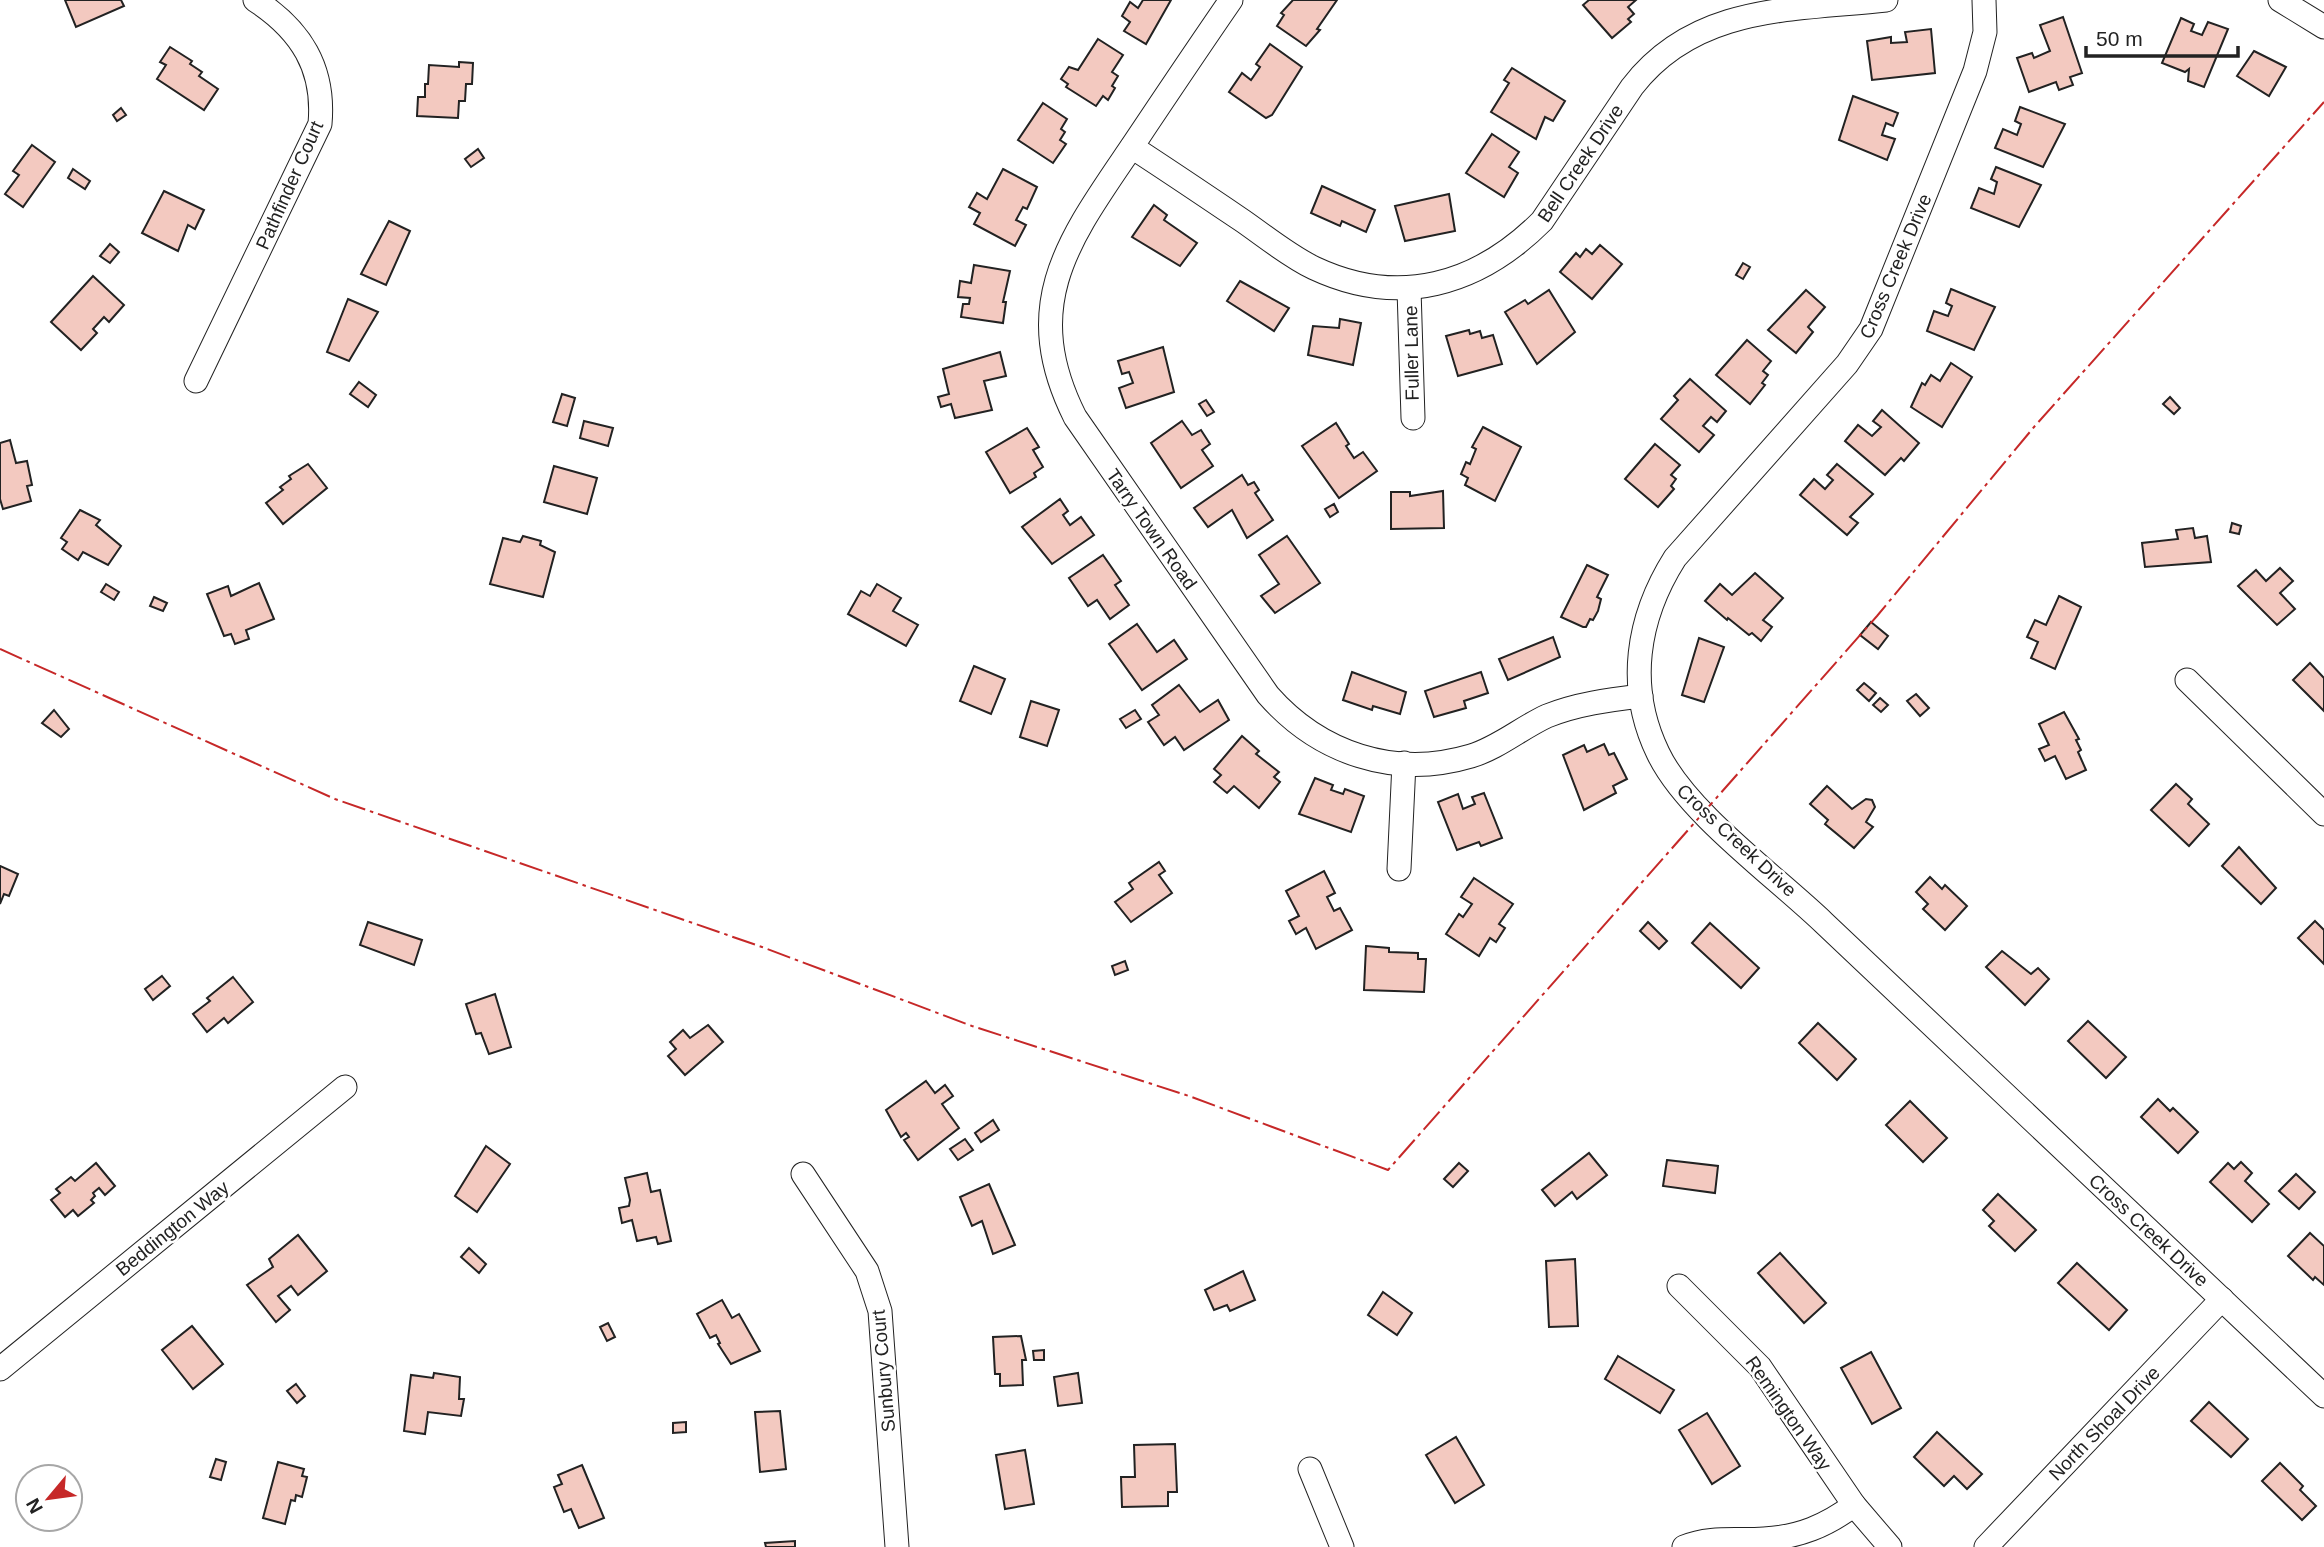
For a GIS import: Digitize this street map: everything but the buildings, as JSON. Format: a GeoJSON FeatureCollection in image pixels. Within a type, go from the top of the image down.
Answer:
{"type":"FeatureCollection","features":[{"type":"Feature","properties":{"kind":"street","name":"Pathfinder Court"},"geometry":{"type":"LineString","coordinates":[[196,381],[320,124],[322,96],[303,45],[289,28],[255,0]]}},
{"type":"Feature","properties":{"kind":"street","name":"Tarry Town Road"},"geometry":{"type":"LineString","coordinates":[[1231,0],[1082,222],[1060,263],[1054,284],[1052,348],[1064,396],[1091,443],[1268,695],[1287,716],[1308,733],[1339,749],[1372,759],[1404,763],[1451,761],[1472,756],[1566,709],[1640,696]]}},
{"type":"Feature","properties":{"kind":"street","name":"Bell Creek Drive"},"geometry":{"type":"LineString","coordinates":[[1132,146],[1311,267],[1357,284],[1409,289],[1450,280],[1485,267],[1523,240],[1559,201],[1644,71],[1692,35],[1727,20],[1753,14],[1886,0]]}},
{"type":"Feature","properties":{"kind":"street","name":"Cross Creek Drive"},"geometry":{"type":"LineString","coordinates":[[1984,0],[1985,32],[1975,71],[1871,329],[1847,364],[1675,558],[1649,607],[1644,625],[1639,664],[1640,696],[1657,752],[1691,801],[2324,1396]]}},
{"type":"Feature","properties":{"kind":"street"},"geometry":{"type":"LineString","coordinates":[[2280,0],[2324,27]]}},
{"type":"Feature","properties":{"kind":"street","name":"Fuller Lane"},"geometry":{"type":"LineString","coordinates":[[1409,289],[1413,418]]}},
{"type":"Feature","properties":{"kind":"street"},"geometry":{"type":"LineString","coordinates":[[2187,680],[2324,814]]}},
{"type":"Feature","properties":{"kind":"street"},"geometry":{"type":"LineString","coordinates":[[1399,869],[1404,763]]}},
{"type":"Feature","properties":{"kind":"street","name":"Beddington Way"},"geometry":{"type":"LineString","coordinates":[[0,1369],[345,1087]]}},
{"type":"Feature","properties":{"kind":"street","name":"Sunbury Court"},"geometry":{"type":"LineString","coordinates":[[803,1174],[867,1270],[880,1311],[897,1547]]}},
{"type":"Feature","properties":{"kind":"street","name":"Remington Way"},"geometry":{"type":"LineString","coordinates":[[1679,1286],[1760,1367],[1854,1506],[1890,1547]]}},
{"type":"Feature","properties":{"kind":"street","name":"North Shoal Drive"},"geometry":{"type":"LineString","coordinates":[[1986,1547],[2222,1299]]}},
{"type":"Feature","properties":{"kind":"street"},"geometry":{"type":"LineString","coordinates":[[1310,1469],[1342,1547]]}},
{"type":"Feature","properties":{"kind":"street"},"geometry":{"type":"LineString","coordinates":[[1684,1547],[1708,1539],[1761,1539],[1798,1535],[1828,1523],[1854,1506]]}},
{"type":"Feature","properties":{"kind":"power"},"geometry":{"type":"LineString","coordinates":[[0,649],[335,799],[762,947],[972,1026],[1189,1096],[1388,1170],[1877,616],[2034,427],[2324,102]]}}]}
